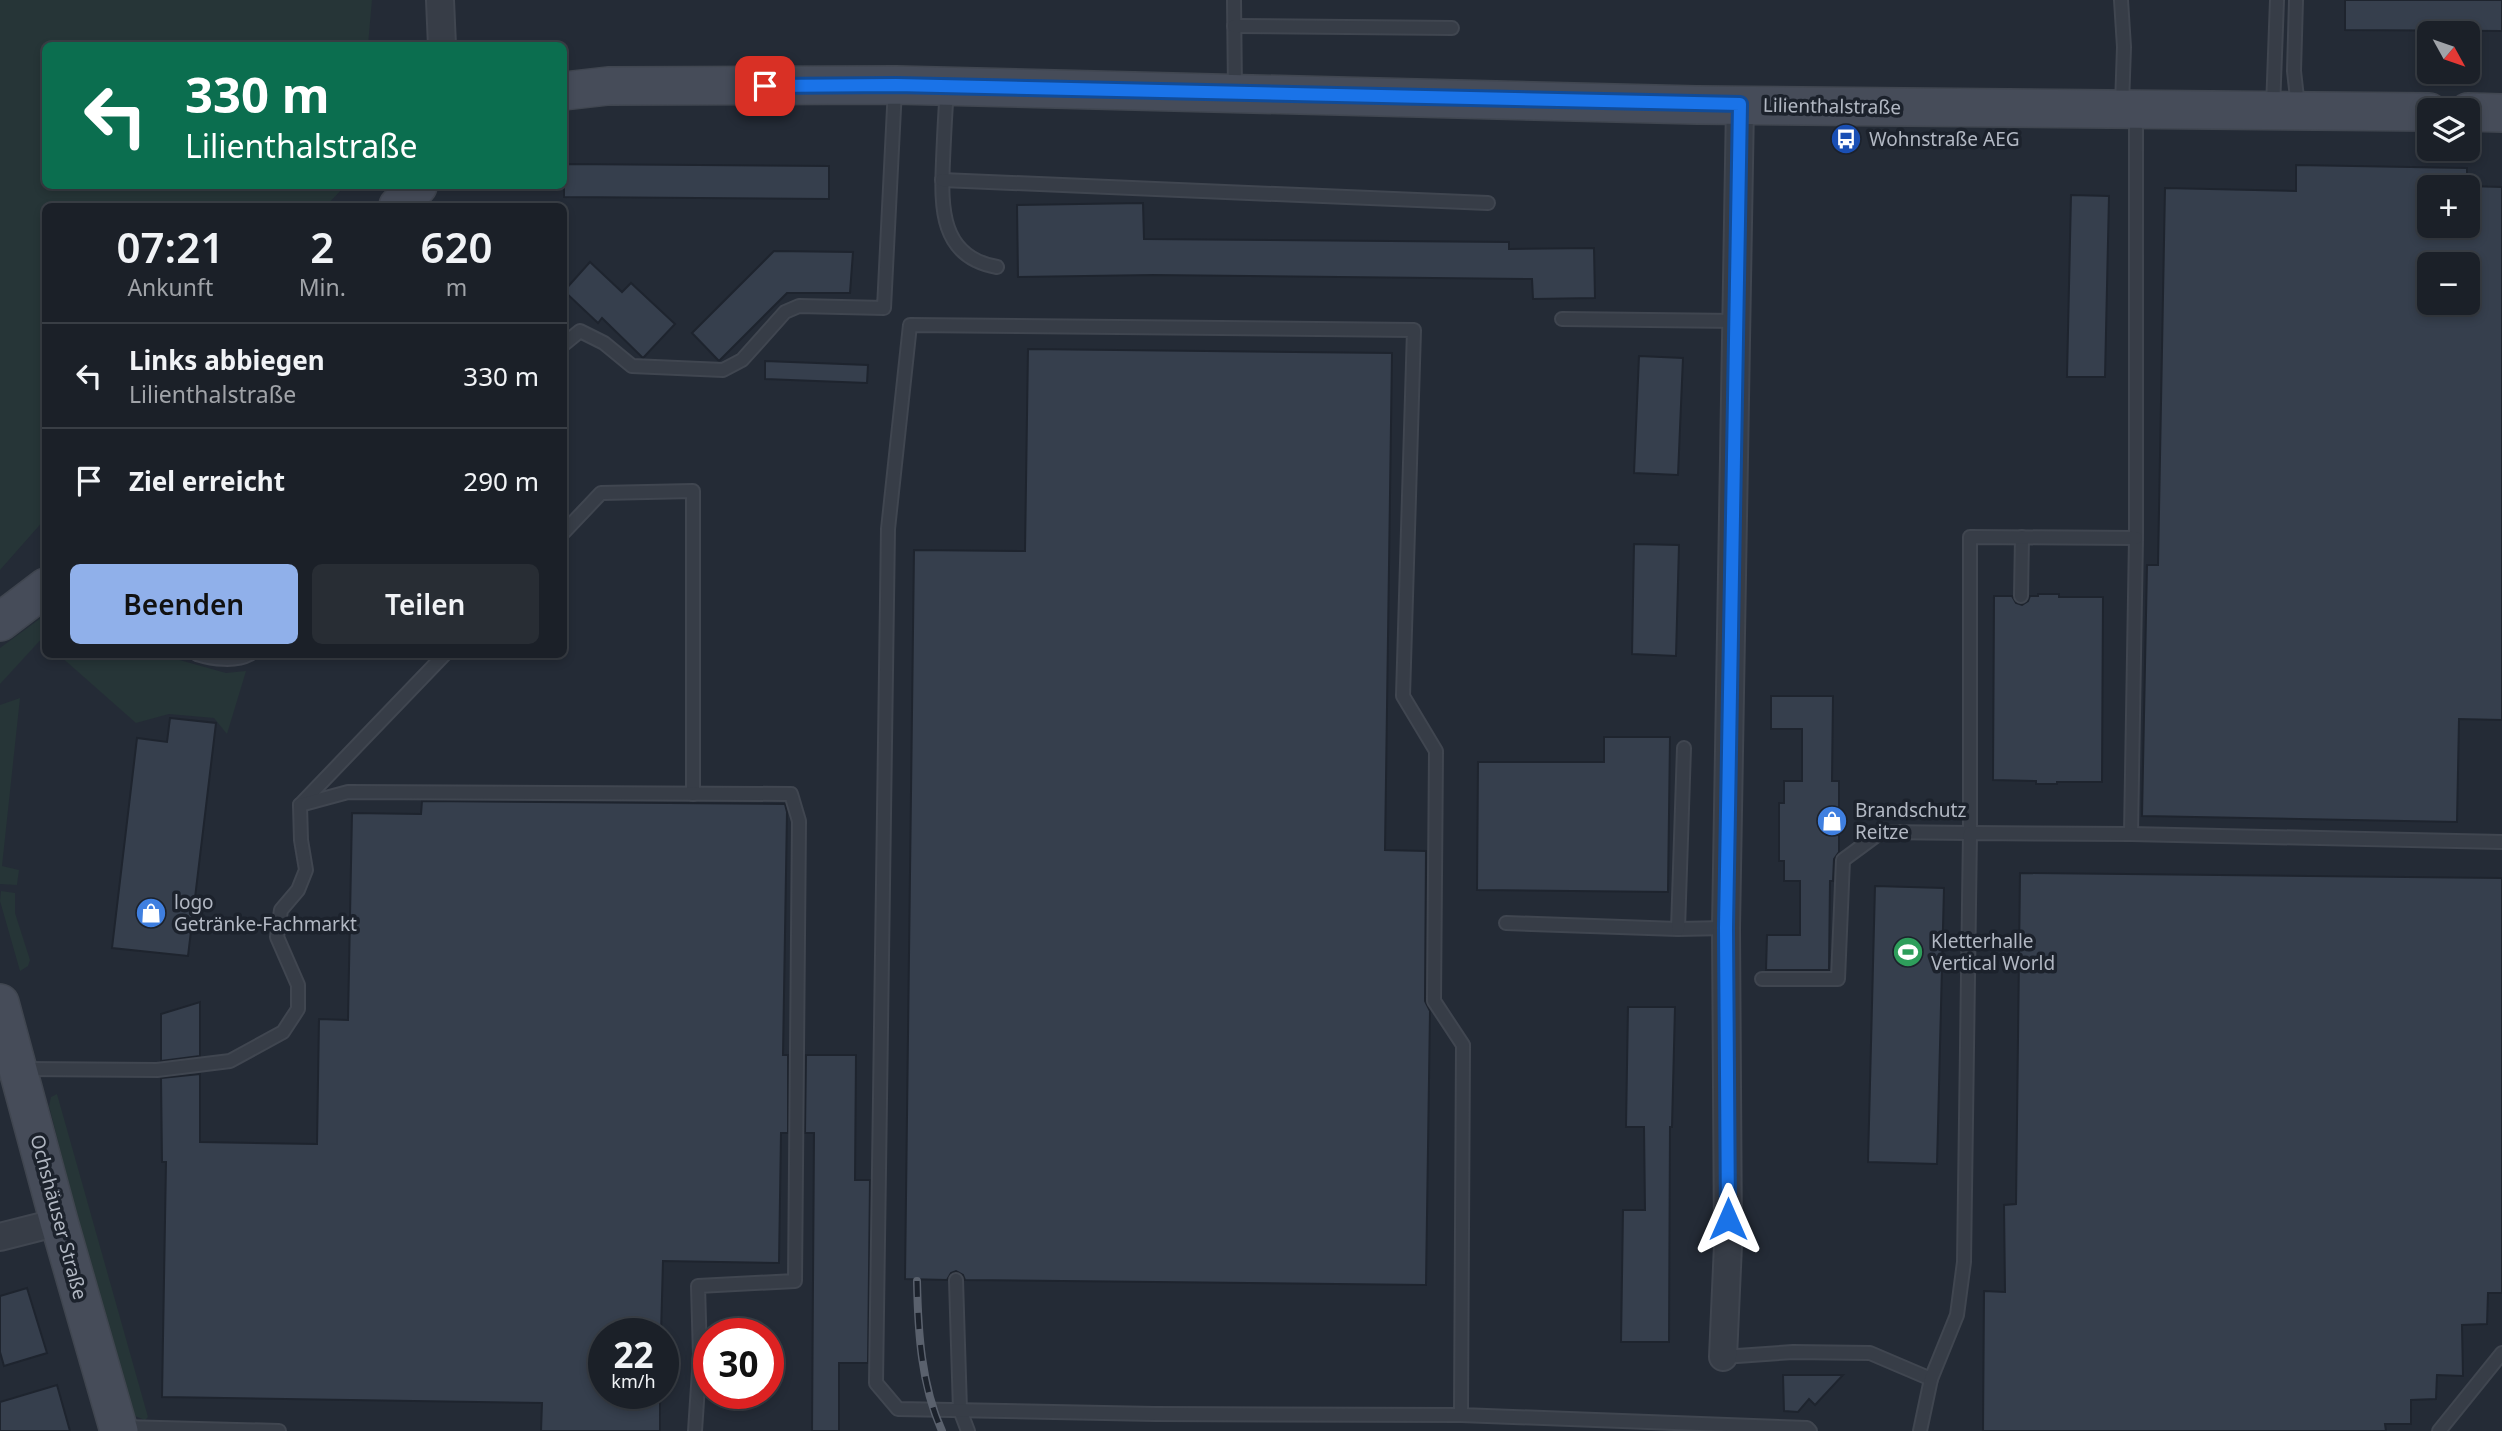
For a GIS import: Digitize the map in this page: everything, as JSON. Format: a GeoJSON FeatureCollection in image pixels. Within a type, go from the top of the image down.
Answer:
{"type":"FeatureCollection","features":[{"type":"Feature","properties":{"kind":"main road","name":"Lilienthalstraße"},"geometry":{"type":"LineString","coordinates":[[567,92],[608,86],[896,85],[1740,104],[2417,112]]}},
{"type":"Feature","properties":{"kind":"main road"},"geometry":{"type":"LineString","coordinates":[[2480,112],[2502,113]]}},
{"type":"Feature","properties":{"kind":"main road"},"geometry":{"type":"LineString","coordinates":[[401,203],[415,189]]}},
{"type":"Feature","properties":{"kind":"main road"},"geometry":{"type":"LineString","coordinates":[[0,622],[42,590]]}},
{"type":"Feature","properties":{"kind":"main road","name":"Ochshäuser Straße"},"geometry":{"type":"LineString","coordinates":[[0,1003],[119,1429]]}},
{"type":"Feature","properties":{"kind":"street"},"geometry":{"type":"LineString","coordinates":[[440,0],[442,42]]}},
{"type":"Feature","properties":{"kind":"street"},"geometry":{"type":"LineString","coordinates":[[1724,1357],[1728,1245],[1726,928],[1740,104]]}},
{"type":"Feature","properties":{"kind":"street"},"geometry":{"type":"LineString","coordinates":[[0,1237],[59,1222]]}},
{"type":"Feature","properties":{"kind":"lane"},"geometry":{"type":"LineString","coordinates":[[1234,0],[1236,94]]}},
{"type":"Feature","properties":{"kind":"lane"},"geometry":{"type":"LineString","coordinates":[[2121,0],[2129,110],[2136,538],[2131,834]]}},
{"type":"Feature","properties":{"kind":"lane"},"geometry":{"type":"LineString","coordinates":[[2277,0],[2286,111]]}},
{"type":"Feature","properties":{"kind":"lane"},"geometry":{"type":"LineString","coordinates":[[2286,111],[2294,71],[2296,0]]}},
{"type":"Feature","properties":{"kind":"lane"},"geometry":{"type":"LineString","coordinates":[[1234,26],[1452,28]]}},
{"type":"Feature","properties":{"kind":"lane"},"geometry":{"type":"LineString","coordinates":[[567,342],[580,331],[604,343],[632,366],[723,370],[742,360],[785,312],[799,306],[884,307],[896,85]]}},
{"type":"Feature","properties":{"kind":"lane"},"geometry":{"type":"LineString","coordinates":[[948,87],[942,180],[943,207],[953,240],[972,260],[997,267]]}},
{"type":"Feature","properties":{"kind":"lane"},"geometry":{"type":"LineString","coordinates":[[942,180],[1489,203]]}},
{"type":"Feature","properties":{"kind":"lane"},"geometry":{"type":"LineString","coordinates":[[1562,319],[1737,321]]}},
{"type":"Feature","properties":{"kind":"lane"},"geometry":{"type":"LineString","coordinates":[[1461,1415],[1463,1045],[1434,1001],[1436,751],[1403,696],[1414,330],[910,325],[888,529],[876,1384],[898,1409],[1155,1414],[1461,1415],[1806,1430]]}},
{"type":"Feature","properties":{"kind":"lane"},"geometry":{"type":"LineString","coordinates":[[567,529],[601,493],[693,491],[693,794]]}},
{"type":"Feature","properties":{"kind":"lane"},"geometry":{"type":"LineString","coordinates":[[1920,1431],[1931,1379],[1957,1315],[1964,1262],[1970,833],[1970,537],[2136,538]]}},
{"type":"Feature","properties":{"kind":"lane"},"geometry":{"type":"LineString","coordinates":[[2021,596],[2022,537]]}},
{"type":"Feature","properties":{"kind":"lane"},"geometry":{"type":"LineString","coordinates":[[209,658],[244,658]]}},
{"type":"Feature","properties":{"kind":"lane"},"geometry":{"type":"LineString","coordinates":[[18,1069],[158,1070],[230,1061],[283,1032],[298,1009],[298,985],[277,937],[281,910],[298,890],[306,870],[301,840],[300,805],[441,658]]}},
{"type":"Feature","properties":{"kind":"lane"},"geometry":{"type":"LineString","coordinates":[[1678,929],[1684,748]]}},
{"type":"Feature","properties":{"kind":"lane"},"geometry":{"type":"LineString","coordinates":[[300,805],[348,792],[791,794],[799,821],[795,1281],[698,1286],[700,1356],[695,1431]]}},
{"type":"Feature","properties":{"kind":"lane"},"geometry":{"type":"LineString","coordinates":[[1762,979],[1838,978],[1843,860],[1881,832],[2502,842]]}},
{"type":"Feature","properties":{"kind":"lane"},"geometry":{"type":"LineString","coordinates":[[1506,923],[1726,928]]}},
{"type":"Feature","properties":{"kind":"lane"},"geometry":{"type":"LineString","coordinates":[[956,1280],[960,1410],[968,1431]]}},
{"type":"Feature","properties":{"kind":"lane"},"geometry":{"type":"LineString","coordinates":[[1724,1357],[1793,1352],[1870,1353],[1931,1379]]}},
{"type":"Feature","properties":{"kind":"lane"},"geometry":{"type":"LineString","coordinates":[[2438,1431],[2502,1353]]}},
{"type":"Feature","properties":{"kind":"lane"},"geometry":{"type":"LineString","coordinates":[[119,1429],[279,1431]]}},
{"type":"Feature","properties":{"kind":"shaded area"},"geometry":{"type":"Polygon","coordinates":[[[0,0],[372,0],[368,42],[42,42],[42,189],[342,189],[329,203],[42,203],[42,522],[0,570],[0,0]]]}},
{"type":"Feature","properties":{"kind":"shaded area"},"geometry":{"type":"Polygon","coordinates":[[[42,617],[42,638],[0,684],[0,648],[42,617]]]}},
{"type":"Feature","properties":{"kind":"shaded area"},"geometry":{"type":"Polygon","coordinates":[[[62,658],[175,658],[226,673],[246,671],[227,734],[214,718],[169,714],[136,723],[62,658]]]}},
{"type":"Feature","properties":{"kind":"shaded area"},"geometry":{"type":"Polygon","coordinates":[[[20,698],[2,866],[19,870],[17,885],[0,884],[0,705],[20,698]]]}},
{"type":"Feature","properties":{"kind":"shaded area"},"geometry":{"type":"Polygon","coordinates":[[[1,891],[15,893],[15,913],[30,960],[28,966],[20,971],[0,901],[1,891]]]}},
{"type":"Feature","properties":{"kind":"shaded area"},"geometry":{"type":"Polygon","coordinates":[[[57,1094],[148,1417],[145,1420],[127,1413],[86,1271],[75,1209],[49,1106],[51,1097],[57,1094]]]}},
{"type":"Feature","properties":{"kind":"building"},"geometry":{"type":"Polygon","coordinates":[[[2345,0],[2502,0],[2502,31],[2480,31],[2480,21],[2417,21],[2417,30],[2345,30],[2345,0]]]}},
{"type":"Feature","properties":{"kind":"building"},"geometry":{"type":"Polygon","coordinates":[[[567,164],[829,166],[829,199],[564,197],[564,189],[567,189],[567,164]]]}},
{"type":"Feature","properties":{"kind":"building"},"geometry":{"type":"Polygon","coordinates":[[[2296,165],[2467,168],[2467,175],[2417,175],[2417,238],[2480,238],[2480,186],[2502,187],[2502,720],[2459,719],[2457,822],[2142,816],[2147,565],[2158,565],[2165,188],[2296,191],[2296,165]]]}},
{"type":"Feature","properties":{"kind":"building"},"geometry":{"type":"Polygon","coordinates":[[[2071,195],[2109,196],[2105,377],[2067,377],[2071,195]]]}},
{"type":"Feature","properties":{"kind":"building"},"geometry":{"type":"Polygon","coordinates":[[[1143,203],[1144,239],[1509,242],[1509,249],[1594,248],[1595,298],[1533,299],[1532,279],[1153,275],[1018,277],[1017,205],[1143,203]]]}},
{"type":"Feature","properties":{"kind":"building"},"geometry":{"type":"Polygon","coordinates":[[[774,251],[853,252],[850,293],[787,293],[719,361],[692,333],[774,251]]]}},
{"type":"Feature","properties":{"kind":"building"},"geometry":{"type":"Polygon","coordinates":[[[590,262],[622,292],[631,283],[675,324],[643,358],[602,318],[598,323],[567,294],[567,288],[590,262]]]}},
{"type":"Feature","properties":{"kind":"building"},"geometry":{"type":"Polygon","coordinates":[[[1028,349],[1392,353],[1385,850],[1426,851],[1425,1001],[1430,1011],[1426,1285],[965,1280],[963,1275],[956,1271],[951,1273],[947,1280],[905,1279],[914,550],[1025,551],[1028,349]]]}},
{"type":"Feature","properties":{"kind":"building"},"geometry":{"type":"Polygon","coordinates":[[[1639,356],[1683,358],[1678,475],[1634,473],[1639,356]]]}},
{"type":"Feature","properties":{"kind":"building"},"geometry":{"type":"Polygon","coordinates":[[[765,361],[868,365],[867,383],[765,379],[765,361]]]}},
{"type":"Feature","properties":{"kind":"building"},"geometry":{"type":"Polygon","coordinates":[[[1634,544],[1679,545],[1676,656],[1632,654],[1634,544]]]}},
{"type":"Feature","properties":{"kind":"building"},"geometry":{"type":"Polygon","coordinates":[[[2038,594],[2103,597],[2102,782],[2036,784],[2036,781],[1993,780],[1994,596],[2012,596],[2016,603],[2022,605],[2030,596],[2038,594]]]}},
{"type":"Feature","properties":{"kind":"building"},"geometry":{"type":"Polygon","coordinates":[[[1771,696],[1833,696],[1832,781],[1839,781],[1839,852],[1834,859],[1833,881],[1830,881],[1829,970],[1766,970],[1767,935],[1800,935],[1800,881],[1784,881],[1784,861],[1779,861],[1779,803],[1784,803],[1784,781],[1802,781],[1802,729],[1771,729],[1771,696]]]}},
{"type":"Feature","properties":{"kind":"building"},"geometry":{"type":"Polygon","coordinates":[[[170,718],[216,723],[188,956],[112,948],[137,738],[167,742],[170,718]]]}},
{"type":"Feature","properties":{"kind":"building"},"geometry":{"type":"Polygon","coordinates":[[[1604,737],[1670,737],[1668,892],[1477,890],[1478,762],[1604,762],[1604,737]]]}},
{"type":"Feature","properties":{"kind":"building"},"geometry":{"type":"Polygon","coordinates":[[[422,801],[785,804],[783,1055],[788,1055],[788,1133],[781,1133],[779,1263],[663,1261],[661,1318],[588,1318],[588,1409],[660,1409],[660,1431],[541,1431],[542,1403],[162,1397],[166,1162],[162,1162],[161,1078],[200,1074],[200,1142],[317,1144],[319,1019],[348,1020],[352,813],[421,814],[422,801]]]}},
{"type":"Feature","properties":{"kind":"building"},"geometry":{"type":"Polygon","coordinates":[[[2020,873],[2502,878],[2502,1293],[2488,1293],[2487,1324],[2462,1325],[2463,1376],[2437,1375],[2436,1399],[2411,1400],[2411,1424],[2385,1424],[2386,1431],[1983,1431],[1984,1291],[2005,1292],[2004,1205],[2016,1204],[2020,873]]]}},
{"type":"Feature","properties":{"kind":"building"},"geometry":{"type":"Polygon","coordinates":[[[1875,886],[1944,888],[1937,1164],[1868,1162],[1875,886]]]}},
{"type":"Feature","properties":{"kind":"building"},"geometry":{"type":"Polygon","coordinates":[[[200,1002],[200,1056],[161,1061],[161,1014],[200,1002]]]}},
{"type":"Feature","properties":{"kind":"building"},"geometry":{"type":"Polygon","coordinates":[[[1628,1007],[1675,1007],[1670,1127],[1669,1342],[1621,1342],[1623,1210],[1645,1210],[1644,1127],[1626,1127],[1628,1007]]]}},
{"type":"Feature","properties":{"kind":"building"},"geometry":{"type":"Polygon","coordinates":[[[806,1055],[856,1055],[855,1180],[870,1180],[868,1363],[839,1363],[839,1431],[812,1431],[814,1133],[805,1133],[806,1055]]]}},
{"type":"Feature","properties":{"kind":"building"},"geometry":{"type":"Polygon","coordinates":[[[27,1288],[47,1353],[4,1366],[0,1352],[0,1296],[27,1288]]]}},
{"type":"Feature","properties":{"kind":"building"},"geometry":{"type":"Polygon","coordinates":[[[1783,1375],[1843,1375],[1815,1405],[1809,1399],[1798,1412],[1784,1411],[1783,1375]]]}},
{"type":"Feature","properties":{"kind":"building"},"geometry":{"type":"Polygon","coordinates":[[[57,1385],[70,1431],[0,1431],[0,1402],[57,1385]]]}},
{"type":"Feature","properties":{"kind":"railway"},"geometry":{"type":"LineString","coordinates":[[917,1281],[925,1377],[942,1431]]}},
{"type":"Feature","properties":{"kind":"place","name":"Wohnstraße AEG"},"geometry":{"type":"Point","coordinates":[1846,139]}},
{"type":"Feature","properties":{"kind":"place","name":"Brandschutz Reitze"},"geometry":{"type":"Point","coordinates":[1832,821]}},
{"type":"Feature","properties":{"kind":"place","name":"logo Getränke-Fachmarkt"},"geometry":{"type":"Point","coordinates":[151,913]}},
{"type":"Feature","properties":{"kind":"place","name":"Kletterhalle Vertical World"},"geometry":{"type":"Point","coordinates":[1908,952]}},
{"type":"Feature","properties":{"kind":"route"},"geometry":{"type":"LineString","coordinates":[[765,86],[896,85],[1740,104],[1726,928],[1728,1219]]}}]}
